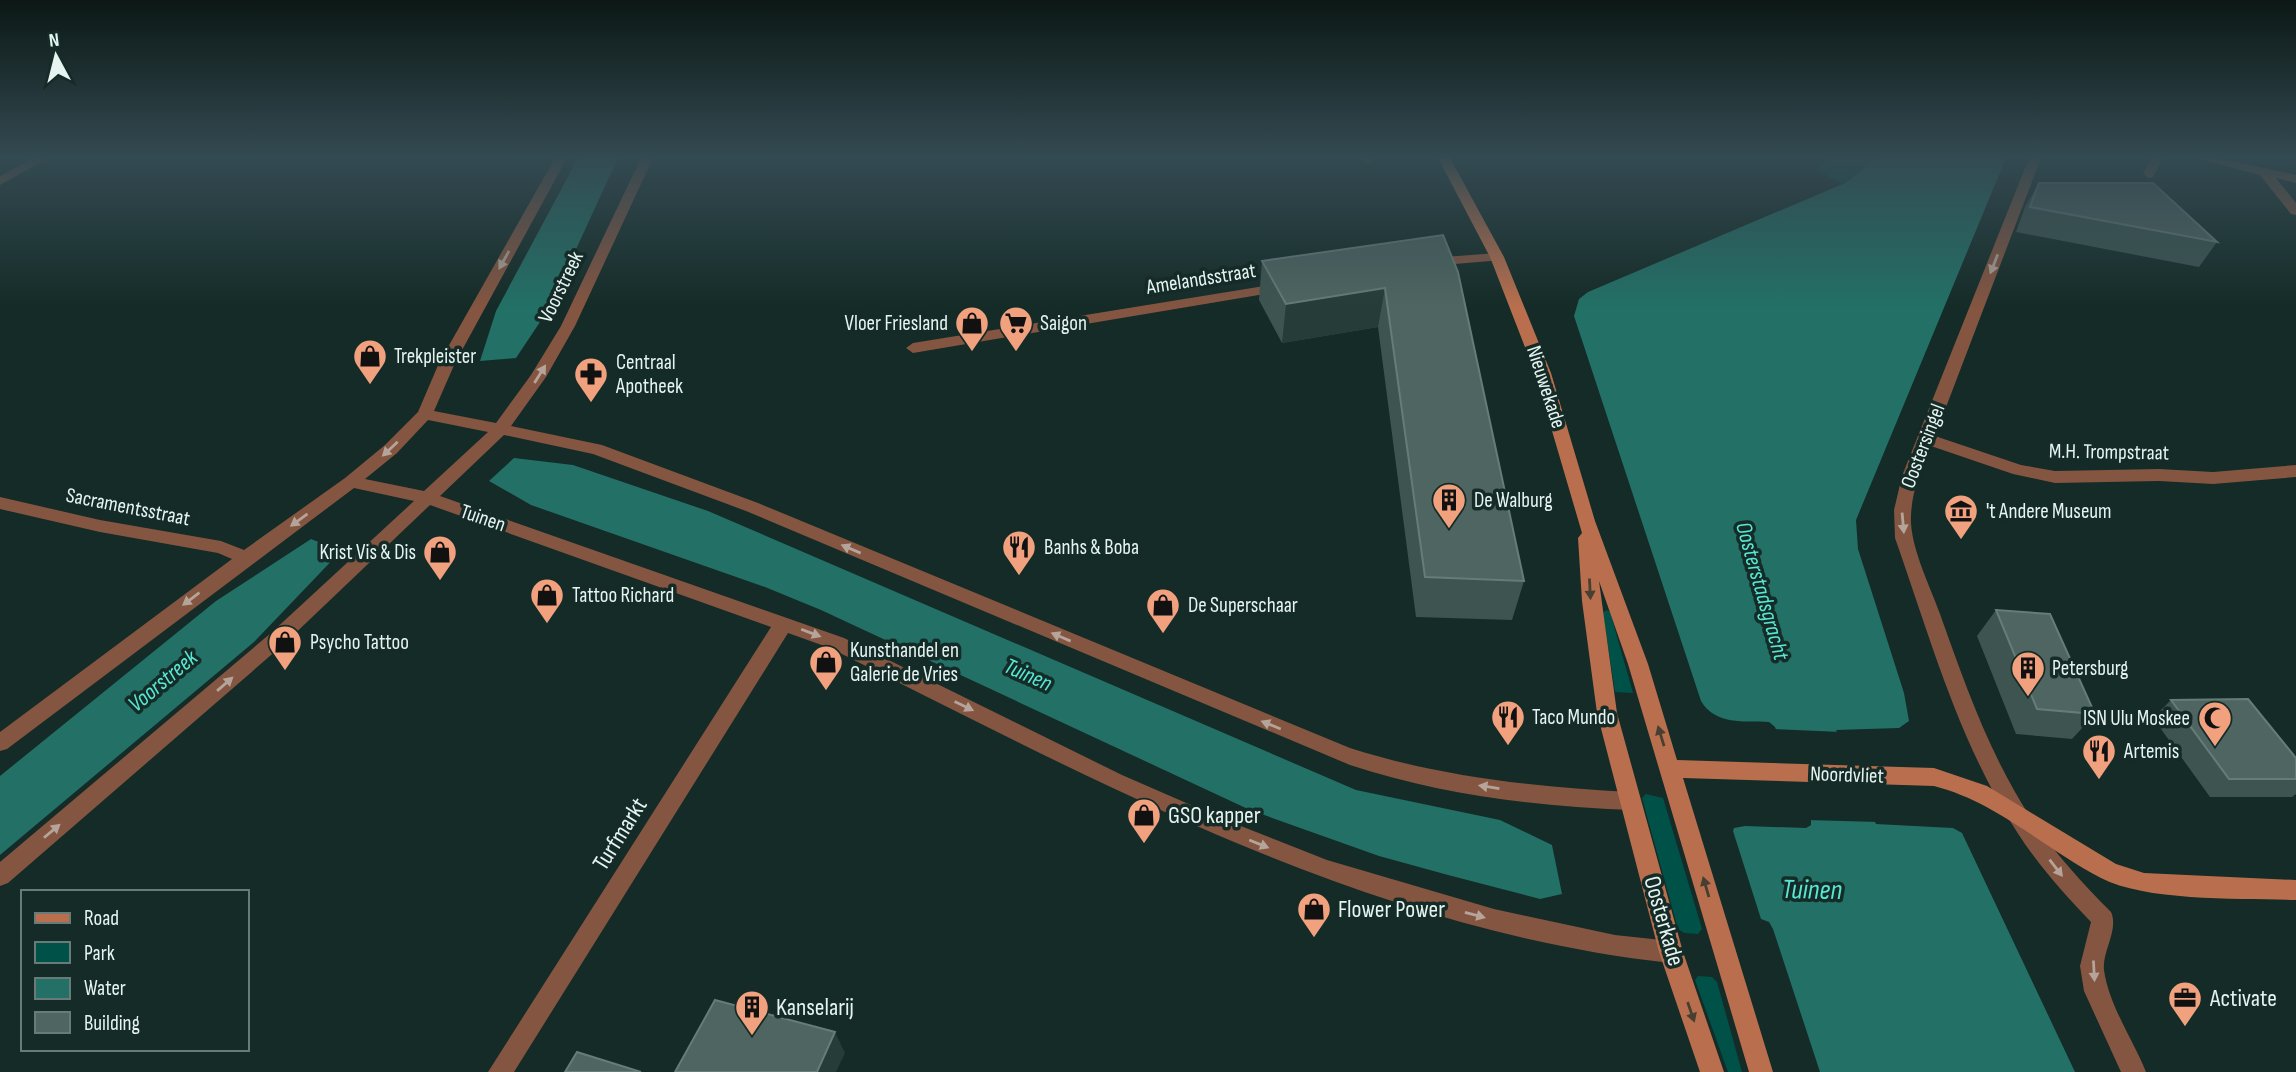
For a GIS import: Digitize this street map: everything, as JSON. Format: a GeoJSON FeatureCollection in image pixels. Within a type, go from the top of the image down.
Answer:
{"type":"FeatureCollection","features":[{"type":"Feature","properties":{"kind":"main road","name":"Nieuwekade"},"geometry":{"type":"LineString","coordinates":[[1471,208],[1497,257],[1543,373],[1586,520],[1619,604],[1671,769]]}},
{"type":"Feature","properties":{"kind":"main road","name":"Nieuwekade"},"geometry":{"type":"LineString","coordinates":[[1586,520],[1598,664],[1607,713],[1622,769]]}},
{"type":"Feature","properties":{"kind":"main road","name":"Oosterkade"},"geometry":{"type":"LineString","coordinates":[[1622,769],[1671,952],[1712,1072]]}},
{"type":"Feature","properties":{"kind":"main road","name":"Noordvliet"},"geometry":{"type":"LineString","coordinates":[[1671,769],[1934,777],[1957,782],[2016,813],[2110,872],[2128,880],[2296,890]]}},
{"type":"Feature","properties":{"kind":"main road"},"geometry":{"type":"LineString","coordinates":[[1671,769],[1760,1072]]}},
{"type":"Feature","properties":{"kind":"street"},"geometry":{"type":"LineString","coordinates":[[0,743],[351,482],[391,449],[425,414],[447,363],[533,208]]}},
{"type":"Feature","properties":{"kind":"street","name":"Voorstreek"},"geometry":{"type":"LineString","coordinates":[[0,876],[278,638],[500,430],[538,377],[568,326],[623,208]]}},
{"type":"Feature","properties":{"kind":"street","name":"Oostersingel"},"geometry":{"type":"LineString","coordinates":[[2016,208],[1926,439],[1906,482],[1901,515],[1904,538],[1983,749],[2016,813],[2057,869],[2103,919],[2092,966],[2096,991],[2134,1072]]}},
{"type":"Feature","properties":{"kind":"street"},"geometry":{"type":"LineString","coordinates":[[1420,264],[1497,257]]}},
{"type":"Feature","properties":{"kind":"street","name":"Amelandsstraat"},"geometry":{"type":"LineString","coordinates":[[913,348],[1298,284]]}},
{"type":"Feature","properties":{"kind":"street"},"geometry":{"type":"LineString","coordinates":[[425,414],[596,449],[752,507],[1254,719],[1361,761],[1430,778],[1556,797],[1630,801]]}},
{"type":"Feature","properties":{"kind":"street","name":"M.H. Trompstraat"},"geometry":{"type":"LineString","coordinates":[[1926,439],[2019,470],[2055,477],[2213,478],[2296,471]]}},
{"type":"Feature","properties":{"kind":"street","name":"Tuinen"},"geometry":{"type":"LineString","coordinates":[[351,482],[427,498],[837,643],[1115,781],[1203,821],[1326,870],[1494,920],[1615,946],[1671,952]]}},
{"type":"Feature","properties":{"kind":"street","name":"Sacramentsstraat"},"geometry":{"type":"LineString","coordinates":[[0,503],[100,526],[221,547],[246,558]]}},
{"type":"Feature","properties":{"kind":"street","name":"Turfmarkt"},"geometry":{"type":"LineString","coordinates":[[500,1072],[784,623]]}},
{"type":"Feature","properties":{"kind":"green space"},"geometry":{"type":"Polygon","coordinates":[[[1603,612],[1610,612],[1633,693],[1615,692],[1603,612]]]}},
{"type":"Feature","properties":{"kind":"green space"},"geometry":{"type":"Polygon","coordinates":[[[1646,794],[1663,798],[1702,929],[1698,934],[1684,933],[1678,929],[1642,798],[1646,794]]]}},
{"type":"Feature","properties":{"kind":"green space"},"geometry":{"type":"Polygon","coordinates":[[[1698,976],[1712,977],[1717,982],[1742,1072],[1728,1072],[1695,980],[1698,976]]]}},
{"type":"Feature","properties":{"kind":"water"},"geometry":{"type":"Polygon","coordinates":[[[551,208],[595,208],[548,310],[516,358],[480,361],[496,311],[551,208]]]}},
{"type":"Feature","properties":{"kind":"water","name":"Oosterstadsgracht"},"geometry":{"type":"Polygon","coordinates":[[[1786,208],[1985,208],[1856,520],[1858,549],[1904,693],[1909,721],[1899,728],[1836,730],[1876,824],[1953,828],[1962,833],[2075,1072],[1820,1072],[1773,929],[1769,922],[1761,919],[1733,831],[1734,828],[1745,826],[1806,828],[1811,825],[1811,819],[1775,727],[1769,722],[1722,718],[1707,709],[1701,701],[1574,316],[1579,299],[1588,292],[1786,208]]]}},
{"type":"Feature","properties":{"kind":"water"},"geometry":{"type":"Polygon","coordinates":[[[514,458],[573,465],[708,511],[1356,790],[1500,820],[1552,845],[1562,894],[1540,899],[1448,875],[1379,856],[1250,810],[821,610],[765,587],[531,505],[489,481],[514,458]]]}},
{"type":"Feature","properties":{"kind":"water"},"geometry":{"type":"Polygon","coordinates":[[[311,539],[341,551],[254,642],[0,855],[0,776],[216,601],[311,539]]]}},
{"type":"Feature","properties":{"kind":"pier"},"geometry":{"type":"Polygon","coordinates":[[[1772,729],[1841,732],[1879,822],[1807,820],[1772,729]]]}},
{"type":"Feature","properties":{"kind":"building"},"geometry":{"type":"Polygon","coordinates":[[[2035,208],[2180,208],[2217,242],[2035,208]]]}},
{"type":"Feature","properties":{"kind":"building","name":"De Walburg"},"geometry":{"type":"Polygon","coordinates":[[[1443,235],[1458,272],[1524,581],[1425,577],[1385,288],[1286,304],[1262,261],[1443,235]]]}},
{"type":"Feature","properties":{"kind":"building"},"geometry":{"type":"Polygon","coordinates":[[[1996,610],[2050,614],[2095,714],[2037,709],[1996,610]]]}},
{"type":"Feature","properties":{"kind":"building"},"geometry":{"type":"Polygon","coordinates":[[[2248,699],[2296,758],[2296,779],[2229,779],[2171,700],[2248,699]]]}},
{"type":"Feature","properties":{"kind":"building"},"geometry":{"type":"Polygon","coordinates":[[[715,1000],[835,1032],[817,1072],[675,1072],[715,1000]]]}},
{"type":"Feature","properties":{"kind":"building"},"geometry":{"type":"Polygon","coordinates":[[[577,1052],[641,1072],[565,1072],[577,1052]]]}},
{"type":"Feature","properties":{"kind":"place","name":"Vloer Friesland"},"geometry":{"type":"Point","coordinates":[972,353]}},
{"type":"Feature","properties":{"kind":"place","name":"Saigon"},"geometry":{"type":"Point","coordinates":[1016,353]}},
{"type":"Feature","properties":{"kind":"place","name":"Trekpleister"},"geometry":{"type":"Point","coordinates":[370,386]}},
{"type":"Feature","properties":{"kind":"place","name":"Centraal Apotheek"},"geometry":{"type":"Point","coordinates":[591,404]}},
{"type":"Feature","properties":{"kind":"place","name":"De Walburg"},"geometry":{"type":"Point","coordinates":[1449,530]}},
{"type":"Feature","properties":{"kind":"place","name":"'t Andere Museum"},"geometry":{"type":"Point","coordinates":[1961,541]}},
{"type":"Feature","properties":{"kind":"place","name":"Banhs & Boba"},"geometry":{"type":"Point","coordinates":[1019,577]}},
{"type":"Feature","properties":{"kind":"place","name":"Krist Vis & Dis"},"geometry":{"type":"Point","coordinates":[440,582]}},
{"type":"Feature","properties":{"kind":"place","name":"Tattoo Richard"},"geometry":{"type":"Point","coordinates":[547,625]}},
{"type":"Feature","properties":{"kind":"place","name":"De Superschaar"},"geometry":{"type":"Point","coordinates":[1163,635]}},
{"type":"Feature","properties":{"kind":"place","name":"Psycho Tattoo"},"geometry":{"type":"Point","coordinates":[285,672]}},
{"type":"Feature","properties":{"kind":"place","name":"Kunsthandel en Galerie de Vries"},"geometry":{"type":"Point","coordinates":[826,692]}},
{"type":"Feature","properties":{"kind":"place","name":"Petersburg"},"geometry":{"type":"Point","coordinates":[2028,698]}},
{"type":"Feature","properties":{"kind":"place","name":"Taco Mundo"},"geometry":{"type":"Point","coordinates":[1508,747]}},
{"type":"Feature","properties":{"kind":"place","name":"ISN Ulu Moskee"},"geometry":{"type":"Point","coordinates":[2215,748]}},
{"type":"Feature","properties":{"kind":"place","name":"Artemis"},"geometry":{"type":"Point","coordinates":[2099,781]}},
{"type":"Feature","properties":{"kind":"place","name":"GSO kapper"},"geometry":{"type":"Point","coordinates":[1144,845]}},
{"type":"Feature","properties":{"kind":"place","name":"Flower Power"},"geometry":{"type":"Point","coordinates":[1314,939]}},
{"type":"Feature","properties":{"kind":"place","name":"Activate"},"geometry":{"type":"Point","coordinates":[2185,1028]}},
{"type":"Feature","properties":{"kind":"place","name":"Kanselarij"},"geometry":{"type":"Point","coordinates":[752,1037]}}]}
